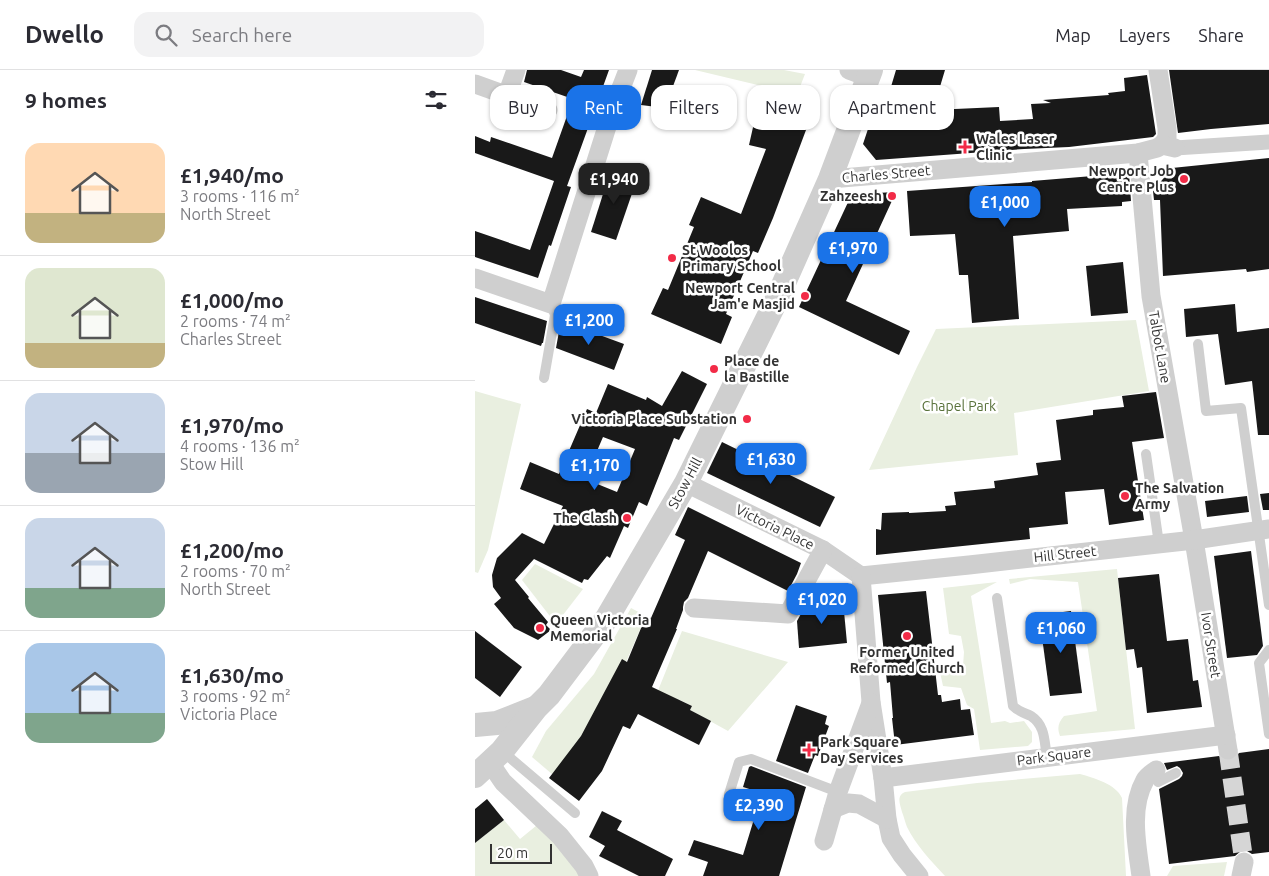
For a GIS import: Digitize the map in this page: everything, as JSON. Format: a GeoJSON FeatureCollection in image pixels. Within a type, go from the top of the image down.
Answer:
{"type":"FeatureCollection","features":[{"type":"Feature","properties":{"kind":"street"},"geometry":{"type":"LineString","coordinates":[[511,85],[516,70]]}},
{"type":"Feature","properties":{"kind":"street"},"geometry":{"type":"LineString","coordinates":[[475,278],[551,304],[611,114],[628,70]]}},
{"type":"Feature","properties":{"kind":"street"},"geometry":{"type":"LineString","coordinates":[[1158,70],[1169,146]]}},
{"type":"Feature","properties":{"kind":"street","name":"Stow Hill"},"geometry":{"type":"LineString","coordinates":[[489,764],[549,695],[607,618],[686,483],[776,301],[830,179],[863,72]]}},
{"type":"Feature","properties":{"kind":"street"},"geometry":{"type":"LineString","coordinates":[[475,84],[490,89]]}},
{"type":"Feature","properties":{"kind":"street","name":"Charles Street"},"geometry":{"type":"LineString","coordinates":[[830,179],[1138,153],[1169,146],[1269,142]]}},
{"type":"Feature","properties":{"kind":"street","name":"Talbot Lane"},"geometry":{"type":"LineString","coordinates":[[1138,153],[1151,296],[1194,540]]}},
{"type":"Feature","properties":{"kind":"street","name":"Victoria Place"},"geometry":{"type":"LineString","coordinates":[[686,483],[823,550],[861,576]]}},
{"type":"Feature","properties":{"kind":"street","name":"Hill Street"},"geometry":{"type":"LineString","coordinates":[[861,576],[1159,544],[1264,530]]}},
{"type":"Feature","properties":{"kind":"street","name":"Ivor Street"},"geometry":{"type":"LineString","coordinates":[[1194,540],[1227,743]]}},
{"type":"Feature","properties":{"kind":"street"},"geometry":{"type":"LineString","coordinates":[[694,608],[788,614],[823,550]]}},
{"type":"Feature","properties":{"kind":"street"},"geometry":{"type":"LineString","coordinates":[[861,576],[871,702],[883,778],[887,819],[891,838],[919,876]]}},
{"type":"Feature","properties":{"kind":"street"},"geometry":{"type":"LineString","coordinates":[[824,841],[836,800],[871,702]]}},
{"type":"Feature","properties":{"kind":"street"},"geometry":{"type":"LineString","coordinates":[[475,724],[497,723],[536,708]]}},
{"type":"Feature","properties":{"kind":"street","name":"Park Square"},"geometry":{"type":"LineString","coordinates":[[883,778],[1047,757],[1227,743]]}},
{"type":"Feature","properties":{"kind":"street"},"geometry":{"type":"LineString","coordinates":[[489,764],[503,782],[560,836],[584,866],[589,876]]}},
{"type":"Feature","properties":{"kind":"street"},"geometry":{"type":"LineString","coordinates":[[1141,876],[1136,835],[1137,801],[1153,777]]}},
{"type":"Feature","properties":{"kind":"street"},"geometry":{"type":"LineString","coordinates":[[836,800],[859,804],[887,819]]}},
{"type":"Feature","properties":{"kind":"lane"},"geometry":{"type":"LineString","coordinates":[[544,378],[555,315],[551,304]]}},
{"type":"Feature","properties":{"kind":"lane"},"geometry":{"type":"LineString","coordinates":[[1198,344],[1206,411],[1241,408],[1264,530],[1269,605]]}},
{"type":"Feature","properties":{"kind":"lane"},"geometry":{"type":"LineString","coordinates":[[1146,454],[1159,544]]}},
{"type":"Feature","properties":{"kind":"lane"},"geometry":{"type":"LineString","coordinates":[[997,598],[1013,706],[1032,717],[1041,725],[1047,757]]}},
{"type":"Feature","properties":{"kind":"lane"},"geometry":{"type":"LineString","coordinates":[[1269,650],[1259,663],[1269,734]]}},
{"type":"Feature","properties":{"kind":"lane"},"geometry":{"type":"LineString","coordinates":[[729,794],[739,762],[751,759],[836,800]]}},
{"type":"Feature","properties":{"kind":"lane"},"geometry":{"type":"LineString","coordinates":[[489,764],[575,813]]}},
{"type":"Feature","properties":{"kind":"green space"},"geometry":{"type":"Polygon","coordinates":[[[695,70],[784,70],[805,74],[801,85],[758,85],[695,70]]]}},
{"type":"Feature","properties":{"kind":"green space","name":"Chapel Park"},"geometry":{"type":"Polygon","coordinates":[[[1136,320],[1149,391],[1014,413],[1018,455],[869,470],[936,329],[1136,320]]]}},
{"type":"Feature","properties":{"kind":"green space"},"geometry":{"type":"Polygon","coordinates":[[[475,391],[521,404],[488,550],[478,573],[475,572],[475,391]]]}},
{"type":"Feature","properties":{"kind":"green space"},"geometry":{"type":"Polygon","coordinates":[[[535,564],[583,589],[556,624],[522,580],[535,564]]]}},
{"type":"Feature","properties":{"kind":"green space"},"geometry":{"type":"Polygon","coordinates":[[[1117,569],[1135,729],[1060,736],[1060,721],[1064,716],[1097,711],[1078,582],[1030,579],[1010,584],[1009,579],[1117,569]]]}},
{"type":"Feature","properties":{"kind":"green space"},"geometry":{"type":"Polygon","coordinates":[[[997,582],[971,596],[991,723],[1024,721],[1032,732],[1032,742],[1028,746],[980,750],[974,709],[967,705],[961,688],[943,686],[940,672],[963,666],[964,652],[961,636],[949,634],[943,588],[997,582]]]}},
{"type":"Feature","properties":{"kind":"green space"},"geometry":{"type":"Polygon","coordinates":[[[631,608],[646,616],[626,662],[573,751],[552,774],[532,757],[546,731],[594,674],[631,608]]]}},
{"type":"Feature","properties":{"kind":"green space"},"geometry":{"type":"Polygon","coordinates":[[[682,631],[788,662],[728,731],[690,710],[692,706],[680,700],[679,703],[657,693],[682,631]]]}},
{"type":"Feature","properties":{"kind":"green space"},"geometry":{"type":"Polygon","coordinates":[[[1080,774],[1110,785],[1122,798],[1126,876],[945,876],[924,853],[911,834],[906,825],[900,803],[900,796],[905,792],[977,783],[1080,774]]]}},
{"type":"Feature","properties":{"kind":"green space"},"geometry":{"type":"Polygon","coordinates":[[[504,820],[520,839],[542,821],[584,876],[475,876],[475,843],[504,820]]]}},
{"type":"Feature","properties":{"kind":"green space"},"geometry":{"type":"Polygon","coordinates":[[[1227,862],[1224,876],[1167,876],[1173,866],[1227,862]]]}},
{"type":"Feature","properties":{"kind":"building"},"geometry":{"type":"Polygon","coordinates":[[[527,70],[561,70],[581,77],[584,70],[609,70],[604,85],[566,85],[566,97],[556,93],[556,85],[533,85],[524,82],[527,70]]]}},
{"type":"Feature","properties":{"kind":"building"},"geometry":{"type":"Polygon","coordinates":[[[652,70],[679,70],[673,85],[651,85],[651,106],[641,105],[652,70]]]}},
{"type":"Feature","properties":{"kind":"building"},"geometry":{"type":"Polygon","coordinates":[[[896,70],[945,70],[940,85],[892,85],[896,70]]]}},
{"type":"Feature","properties":{"kind":"building"},"geometry":{"type":"Polygon","coordinates":[[[1169,70],[1269,70],[1269,124],[1178,133],[1169,70]]]}},
{"type":"Feature","properties":{"kind":"building"},"geometry":{"type":"Polygon","coordinates":[[[1147,75],[1156,134],[1153,137],[1069,147],[876,160],[863,144],[868,130],[954,130],[954,109],[999,107],[1000,121],[1033,119],[1031,104],[1051,103],[1043,100],[1109,95],[1108,93],[1125,91],[1124,78],[1147,75]]]}},
{"type":"Feature","properties":{"kind":"building"},"geometry":{"type":"Polygon","coordinates":[[[566,119],[566,130],[587,130],[567,186],[571,187],[538,278],[475,257],[475,231],[530,250],[554,181],[475,153],[475,136],[490,142],[491,137],[552,158],[566,119]]]}},
{"type":"Feature","properties":{"kind":"building"},"geometry":{"type":"Polygon","coordinates":[[[752,130],[806,130],[758,253],[753,251],[726,314],[732,317],[721,344],[651,314],[663,288],[668,290],[694,227],[689,225],[701,197],[741,214],[766,149],[749,145],[752,130]]]}},
{"type":"Feature","properties":{"kind":"building"},"geometry":{"type":"Polygon","coordinates":[[[1269,158],[1269,269],[1247,272],[1246,269],[1163,276],[1160,200],[1154,200],[1153,191],[1172,168],[1269,158]]]}},
{"type":"Feature","properties":{"kind":"building"},"geometry":{"type":"Polygon","coordinates":[[[610,172],[638,176],[616,240],[591,232],[610,172]]]}},
{"type":"Feature","properties":{"kind":"building"},"geometry":{"type":"Polygon","coordinates":[[[1129,173],[1131,201],[1122,202],[1122,206],[1067,209],[1069,231],[1013,236],[1019,319],[972,323],[968,275],[959,275],[955,234],[910,236],[907,191],[1129,173]]]}},
{"type":"Feature","properties":{"kind":"building"},"geometry":{"type":"Polygon","coordinates":[[[896,192],[846,301],[910,331],[899,355],[799,307],[850,198],[856,194],[896,192]]]}},
{"type":"Feature","properties":{"kind":"building"},"geometry":{"type":"Polygon","coordinates":[[[1123,262],[1128,313],[1091,316],[1086,266],[1123,262]]]}},
{"type":"Feature","properties":{"kind":"building"},"geometry":{"type":"Polygon","coordinates":[[[475,297],[547,321],[541,346],[475,323],[475,297]]]}},
{"type":"Feature","properties":{"kind":"building"},"geometry":{"type":"Polygon","coordinates":[[[1235,304],[1237,332],[1269,328],[1269,435],[1258,435],[1252,381],[1225,385],[1218,334],[1186,337],[1184,309],[1235,304]]]}},
{"type":"Feature","properties":{"kind":"building"},"geometry":{"type":"Polygon","coordinates":[[[564,322],[624,344],[614,370],[556,348],[560,326],[563,327],[564,322]]]}},
{"type":"Feature","properties":{"kind":"building"},"geometry":{"type":"Polygon","coordinates":[[[682,371],[707,384],[679,440],[674,438],[647,506],[639,502],[628,528],[624,526],[610,558],[607,556],[588,580],[584,579],[582,583],[534,559],[515,580],[548,622],[546,625],[551,630],[538,640],[514,628],[494,604],[501,598],[493,587],[492,575],[497,558],[522,533],[544,544],[563,506],[520,489],[530,462],[559,474],[587,409],[596,413],[608,384],[646,400],[647,397],[662,406],[682,371]],[[603,437],[585,479],[617,492],[635,449],[603,437]]]}},
{"type":"Feature","properties":{"kind":"building"},"geometry":{"type":"Polygon","coordinates":[[[1156,392],[1164,438],[1132,442],[1144,520],[1109,525],[1104,489],[1065,492],[1068,524],[1029,528],[1030,539],[876,555],[876,529],[881,530],[882,513],[946,511],[945,506],[956,505],[954,492],[995,488],[994,481],[1038,475],[1036,463],[1061,460],[1056,420],[1093,415],[1093,410],[1124,407],[1122,396],[1156,392]]]}},
{"type":"Feature","properties":{"kind":"building"},"geometry":{"type":"Polygon","coordinates":[[[722,442],[835,497],[820,527],[707,473],[722,442]]]}},
{"type":"Feature","properties":{"kind":"building"},"geometry":{"type":"Polygon","coordinates":[[[1269,493],[1269,510],[1263,510],[1260,494],[1269,493]]]}},
{"type":"Feature","properties":{"kind":"building"},"geometry":{"type":"Polygon","coordinates":[[[1247,496],[1249,512],[1207,517],[1205,501],[1247,496]]]}},
{"type":"Feature","properties":{"kind":"building"},"geometry":{"type":"Polygon","coordinates":[[[688,507],[801,563],[797,574],[788,591],[708,551],[688,598],[684,602],[677,629],[652,687],[692,706],[690,710],[711,721],[699,745],[638,714],[630,729],[623,726],[602,771],[579,801],[549,778],[581,736],[622,659],[627,662],[646,616],[651,618],[685,540],[675,535],[688,507]]]}},
{"type":"Feature","properties":{"kind":"building"},"geometry":{"type":"Polygon","coordinates":[[[1251,551],[1263,646],[1257,655],[1227,658],[1214,556],[1251,551]]]}},
{"type":"Feature","properties":{"kind":"building"},"geometry":{"type":"Polygon","coordinates":[[[1159,574],[1167,641],[1188,639],[1193,681],[1198,680],[1202,707],[1147,713],[1142,667],[1137,668],[1134,649],[1126,650],[1118,578],[1159,574]]]}},
{"type":"Feature","properties":{"kind":"building"},"geometry":{"type":"Polygon","coordinates":[[[926,591],[938,695],[941,695],[942,702],[960,699],[961,710],[970,709],[974,735],[895,745],[890,682],[887,683],[878,595],[926,591]]]}},
{"type":"Feature","properties":{"kind":"building"},"geometry":{"type":"Polygon","coordinates":[[[843,601],[847,643],[799,648],[797,621],[806,605],[843,601]]]}},
{"type":"Feature","properties":{"kind":"building"},"geometry":{"type":"Polygon","coordinates":[[[1071,611],[1082,693],[1050,696],[1039,615],[1071,611]]]}},
{"type":"Feature","properties":{"kind":"building"},"geometry":{"type":"Polygon","coordinates":[[[475,631],[522,667],[500,697],[475,678],[475,631]]]}},
{"type":"Feature","properties":{"kind":"building"},"geometry":{"type":"Polygon","coordinates":[[[796,705],[827,716],[825,724],[829,726],[818,756],[815,755],[808,773],[776,761],[796,705]]]}},
{"type":"Feature","properties":{"kind":"building"},"geometry":{"type":"Polygon","coordinates":[[[1269,749],[1269,852],[1252,854],[1247,851],[1241,851],[1235,856],[1169,864],[1159,789],[1179,779],[1183,773],[1177,766],[1167,770],[1164,763],[1219,756],[1229,761],[1239,753],[1269,749]]]}},
{"type":"Feature","properties":{"kind":"building"},"geometry":{"type":"Polygon","coordinates":[[[751,766],[806,787],[779,876],[703,876],[708,862],[688,855],[694,840],[743,855],[762,793],[743,787],[749,767],[751,766]]]}},
{"type":"Feature","properties":{"kind":"building"},"geometry":{"type":"Polygon","coordinates":[[[487,799],[504,820],[475,843],[475,809],[487,799]]]}},
{"type":"Feature","properties":{"kind":"building"},"geometry":{"type":"Polygon","coordinates":[[[602,811],[622,821],[617,830],[673,859],[665,876],[639,876],[599,856],[605,846],[589,837],[602,811]]]}},
{"type":"Feature","properties":{"kind":"tunnel"},"geometry":{"type":"LineString","coordinates":[[1228,750],[1244,862]]}},
{"type":"Feature","properties":{"kind":"place","name":"Wales Laser Clinic"},"geometry":{"type":"Point","coordinates":[965,147]}},
{"type":"Feature","properties":{"kind":"place","name":"Newport Job Centre Plus"},"geometry":{"type":"Point","coordinates":[1184,179]}},
{"type":"Feature","properties":{"kind":"place","name":"Zahzeesh"},"geometry":{"type":"Point","coordinates":[892,196]}},
{"type":"Feature","properties":{"kind":"place","name":"St Woolos Primary School"},"geometry":{"type":"Point","coordinates":[672,258]}},
{"type":"Feature","properties":{"kind":"place","name":"Newport Central Jam'e Masjid"},"geometry":{"type":"Point","coordinates":[805,296]}},
{"type":"Feature","properties":{"kind":"place","name":"Place de la Bastille"},"geometry":{"type":"Point","coordinates":[714,369]}},
{"type":"Feature","properties":{"kind":"place","name":"Victoria Place Substation"},"geometry":{"type":"Point","coordinates":[747,419]}},
{"type":"Feature","properties":{"kind":"place","name":"The Salvation Army"},"geometry":{"type":"Point","coordinates":[1125,496]}},
{"type":"Feature","properties":{"kind":"place","name":"The Clash"},"geometry":{"type":"Point","coordinates":[627,518]}},
{"type":"Feature","properties":{"kind":"place","name":"Queen Victoria Memorial"},"geometry":{"type":"Point","coordinates":[540,628]}},
{"type":"Feature","properties":{"kind":"place","name":"Former United Reformed Church"},"geometry":{"type":"Point","coordinates":[907,636]}},
{"type":"Feature","properties":{"kind":"place","name":"Park Square Day Services"},"geometry":{"type":"Point","coordinates":[809,750]}}]}
